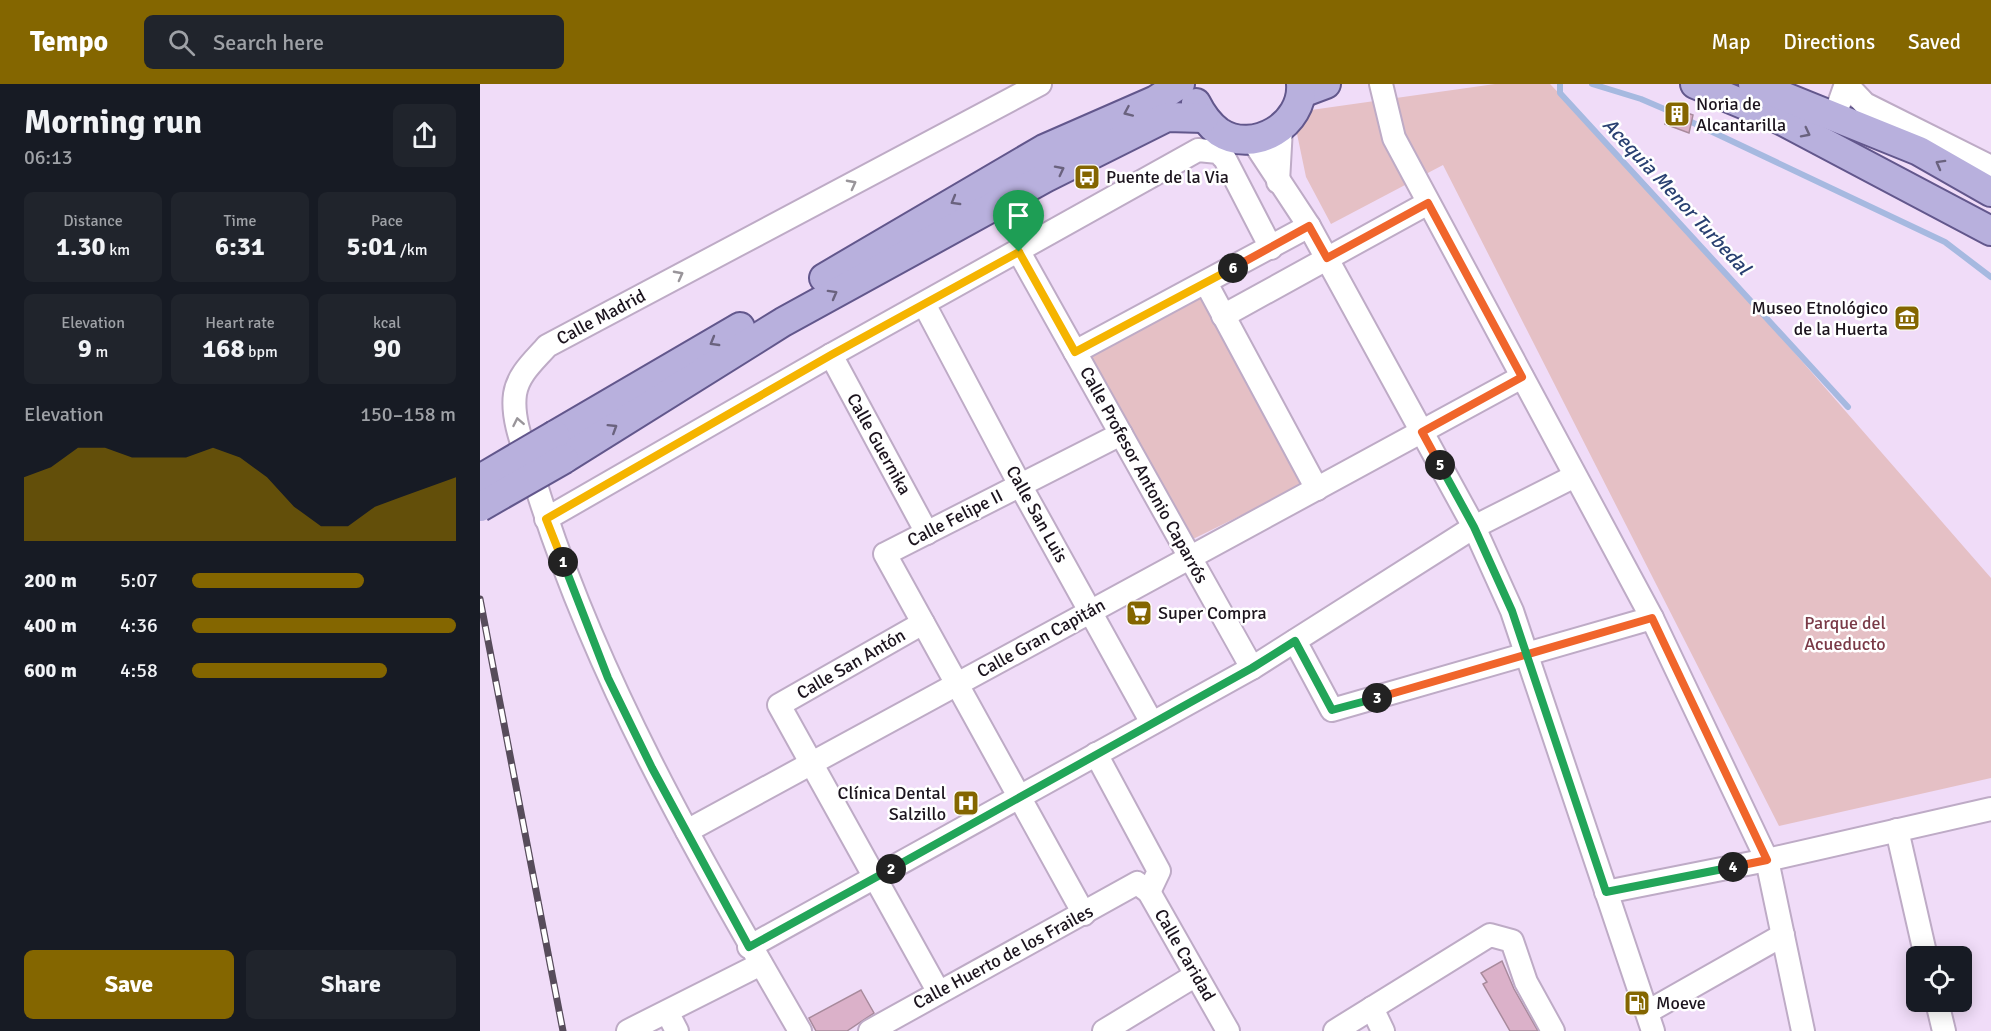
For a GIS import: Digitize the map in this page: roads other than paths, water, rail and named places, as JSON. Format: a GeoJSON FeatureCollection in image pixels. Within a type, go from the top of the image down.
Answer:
{"type":"FeatureCollection","features":[{"type":"Feature","properties":{"kind":"main road"},"geometry":{"type":"LineString","coordinates":[[480,507],[559,447],[1044,149],[1155,100],[1180,84]]}},
{"type":"Feature","properties":{"kind":"main road"},"geometry":{"type":"LineString","coordinates":[[1193,84],[1194,99],[1204,118],[1221,133],[1241,139],[1263,138],[1281,128],[1296,111],[1310,87]]}},
{"type":"Feature","properties":{"kind":"main road"},"geometry":{"type":"LineString","coordinates":[[1695,84],[1779,119],[1991,231]]}},
{"type":"Feature","properties":{"kind":"main road"},"geometry":{"type":"LineString","coordinates":[[1753,84],[1836,116],[1919,152],[1991,192]]}},
{"type":"Feature","properties":{"kind":"main road"},"geometry":{"type":"LineString","coordinates":[[480,479],[559,447],[1045,178],[1167,117],[1204,118]]}},
{"type":"Feature","properties":{"kind":"street","name":"Calle Madrid"},"geometry":{"type":"LineString","coordinates":[[800,1031],[755,956],[687,831],[608,678],[546,519],[516,420],[515,394],[522,374],[547,345],[1040,84]]}},
{"type":"Feature","properties":{"kind":"street"},"geometry":{"type":"LineString","coordinates":[[1381,84],[1394,138],[1652,618],[1767,860],[1803,1031]]}},
{"type":"Feature","properties":{"kind":"street"},"geometry":{"type":"LineString","coordinates":[[1836,116],[1846,84],[1865,104],[1991,167]]}},
{"type":"Feature","properties":{"kind":"street"},"geometry":{"type":"LineString","coordinates":[[1278,182],[1281,128]]}},
{"type":"Feature","properties":{"kind":"street"},"geometry":{"type":"LineString","coordinates":[[1251,138],[1309,226],[1474,527],[1512,611],[1651,1021],[1783,934]]}},
{"type":"Feature","properties":{"kind":"street"},"geometry":{"type":"LineString","coordinates":[[546,519],[831,355],[1198,150],[1218,152],[1225,159],[1271,248]]}},
{"type":"Feature","properties":{"kind":"street"},"geometry":{"type":"LineString","coordinates":[[1223,316],[1428,203]]}},
{"type":"Feature","properties":{"kind":"street"},"geometry":{"type":"LineString","coordinates":[[1075,352],[1309,226]]}},
{"type":"Feature","properties":{"kind":"street","name":"Calle Profesor Antonio Caparrós"},"geometry":{"type":"LineString","coordinates":[[1019,252],[1252,668]]}},
{"type":"Feature","properties":{"kind":"street"},"geometry":{"type":"LineString","coordinates":[[1206,283],[1317,489]]}},
{"type":"Feature","properties":{"kind":"street","name":"Calle San Luis"},"geometry":{"type":"LineString","coordinates":[[924,304],[1020,485],[1152,723]]}},
{"type":"Feature","properties":{"kind":"street","name":"Calle Guernika"},"geometry":{"type":"LineString","coordinates":[[831,355],[927,533]]}},
{"type":"Feature","properties":{"kind":"street","name":"Calle Gran Capitán"},"geometry":{"type":"LineString","coordinates":[[687,831],[1522,377]]}},
{"type":"Feature","properties":{"kind":"street","name":"Calle Felipe II"},"geometry":{"type":"LineString","coordinates":[[923,623],[885,554],[1121,434]]}},
{"type":"Feature","properties":{"kind":"street"},"geometry":{"type":"LineString","coordinates":[[628,1031],[672,1022],[755,956],[875,878],[1252,668],[1474,527],[1575,476]]}},
{"type":"Feature","properties":{"kind":"street"},"geometry":{"type":"LineString","coordinates":[[1295,641],[1332,710],[1652,618]]}},
{"type":"Feature","properties":{"kind":"street"},"geometry":{"type":"LineString","coordinates":[[923,623],[1084,914]]}},
{"type":"Feature","properties":{"kind":"street","name":"Calle San Antón"},"geometry":{"type":"LineString","coordinates":[[811,763],[779,705],[923,623]]}},
{"type":"Feature","properties":{"kind":"street"},"geometry":{"type":"LineString","coordinates":[[1096,754],[1159,871],[1143,888]]}},
{"type":"Feature","properties":{"kind":"street"},"geometry":{"type":"LineString","coordinates":[[811,763],[938,991]]}},
{"type":"Feature","properties":{"kind":"street"},"geometry":{"type":"LineString","coordinates":[[1606,892],[1767,860],[1991,809]]}},
{"type":"Feature","properties":{"kind":"street"},"geometry":{"type":"LineString","coordinates":[[1897,830],[1923,946]]}},
{"type":"Feature","properties":{"kind":"street","name":"Calle Huerto de los Frailes"},"geometry":{"type":"LineString","coordinates":[[870,1031],[938,991],[1084,914],[1143,888]]}},
{"type":"Feature","properties":{"kind":"street","name":"Calle Caridad"},"geometry":{"type":"LineString","coordinates":[[1143,888],[1228,1031]]}},
{"type":"Feature","properties":{"kind":"street"},"geometry":{"type":"LineString","coordinates":[[1335,1031],[1490,934],[1512,941],[1526,982],[1553,1031]]}},
{"type":"Feature","properties":{"kind":"street"},"geometry":{"type":"LineString","coordinates":[[1104,1031],[1196,975]]}},
{"type":"Feature","properties":{"kind":"street"},"geometry":{"type":"LineString","coordinates":[[1372,1008],[1383,1031]]}},
{"type":"Feature","properties":{"kind":"street"},"geometry":{"type":"LineString","coordinates":[[1939,1012],[1944,1031]]}},
{"type":"Feature","properties":{"kind":"waterway","name":"Acequia Menor Turbedal"},"geometry":{"type":"LineString","coordinates":[[1560,84],[1560,93],[1848,407]]}},
{"type":"Feature","properties":{"kind":"waterway"},"geometry":{"type":"LineString","coordinates":[[1592,84],[1641,99],[1676,114]]}},
{"type":"Feature","properties":{"kind":"waterway"},"geometry":{"type":"LineString","coordinates":[[1685,119],[1945,242],[1991,277]]}},
{"type":"Feature","properties":{"kind":"railway"},"geometry":{"type":"LineString","coordinates":[[480,599],[563,1031]]}},
{"type":"Feature","properties":{"kind":"place","name":"Noria de Alcantarilla"},"geometry":{"type":"Point","coordinates":[1677,114]}},
{"type":"Feature","properties":{"kind":"place","name":"Puente de la Via"},"geometry":{"type":"Point","coordinates":[1087,177]}},
{"type":"Feature","properties":{"kind":"place","name":"Museo Etnológico de la Huerta"},"geometry":{"type":"Point","coordinates":[1907,318]}},
{"type":"Feature","properties":{"kind":"place","name":"Super Compra"},"geometry":{"type":"Point","coordinates":[1139,613]}},
{"type":"Feature","properties":{"kind":"place","name":"Clínica Dental Salzillo"},"geometry":{"type":"Point","coordinates":[966,803]}},
{"type":"Feature","properties":{"kind":"place","name":"Moeve"},"geometry":{"type":"Point","coordinates":[1637,1003]}},
{"type":"Feature","properties":{"kind":"park label","name":"Parque del Acueducto"},"geometry":{"type":"Point","coordinates":[1845,633]}}]}
